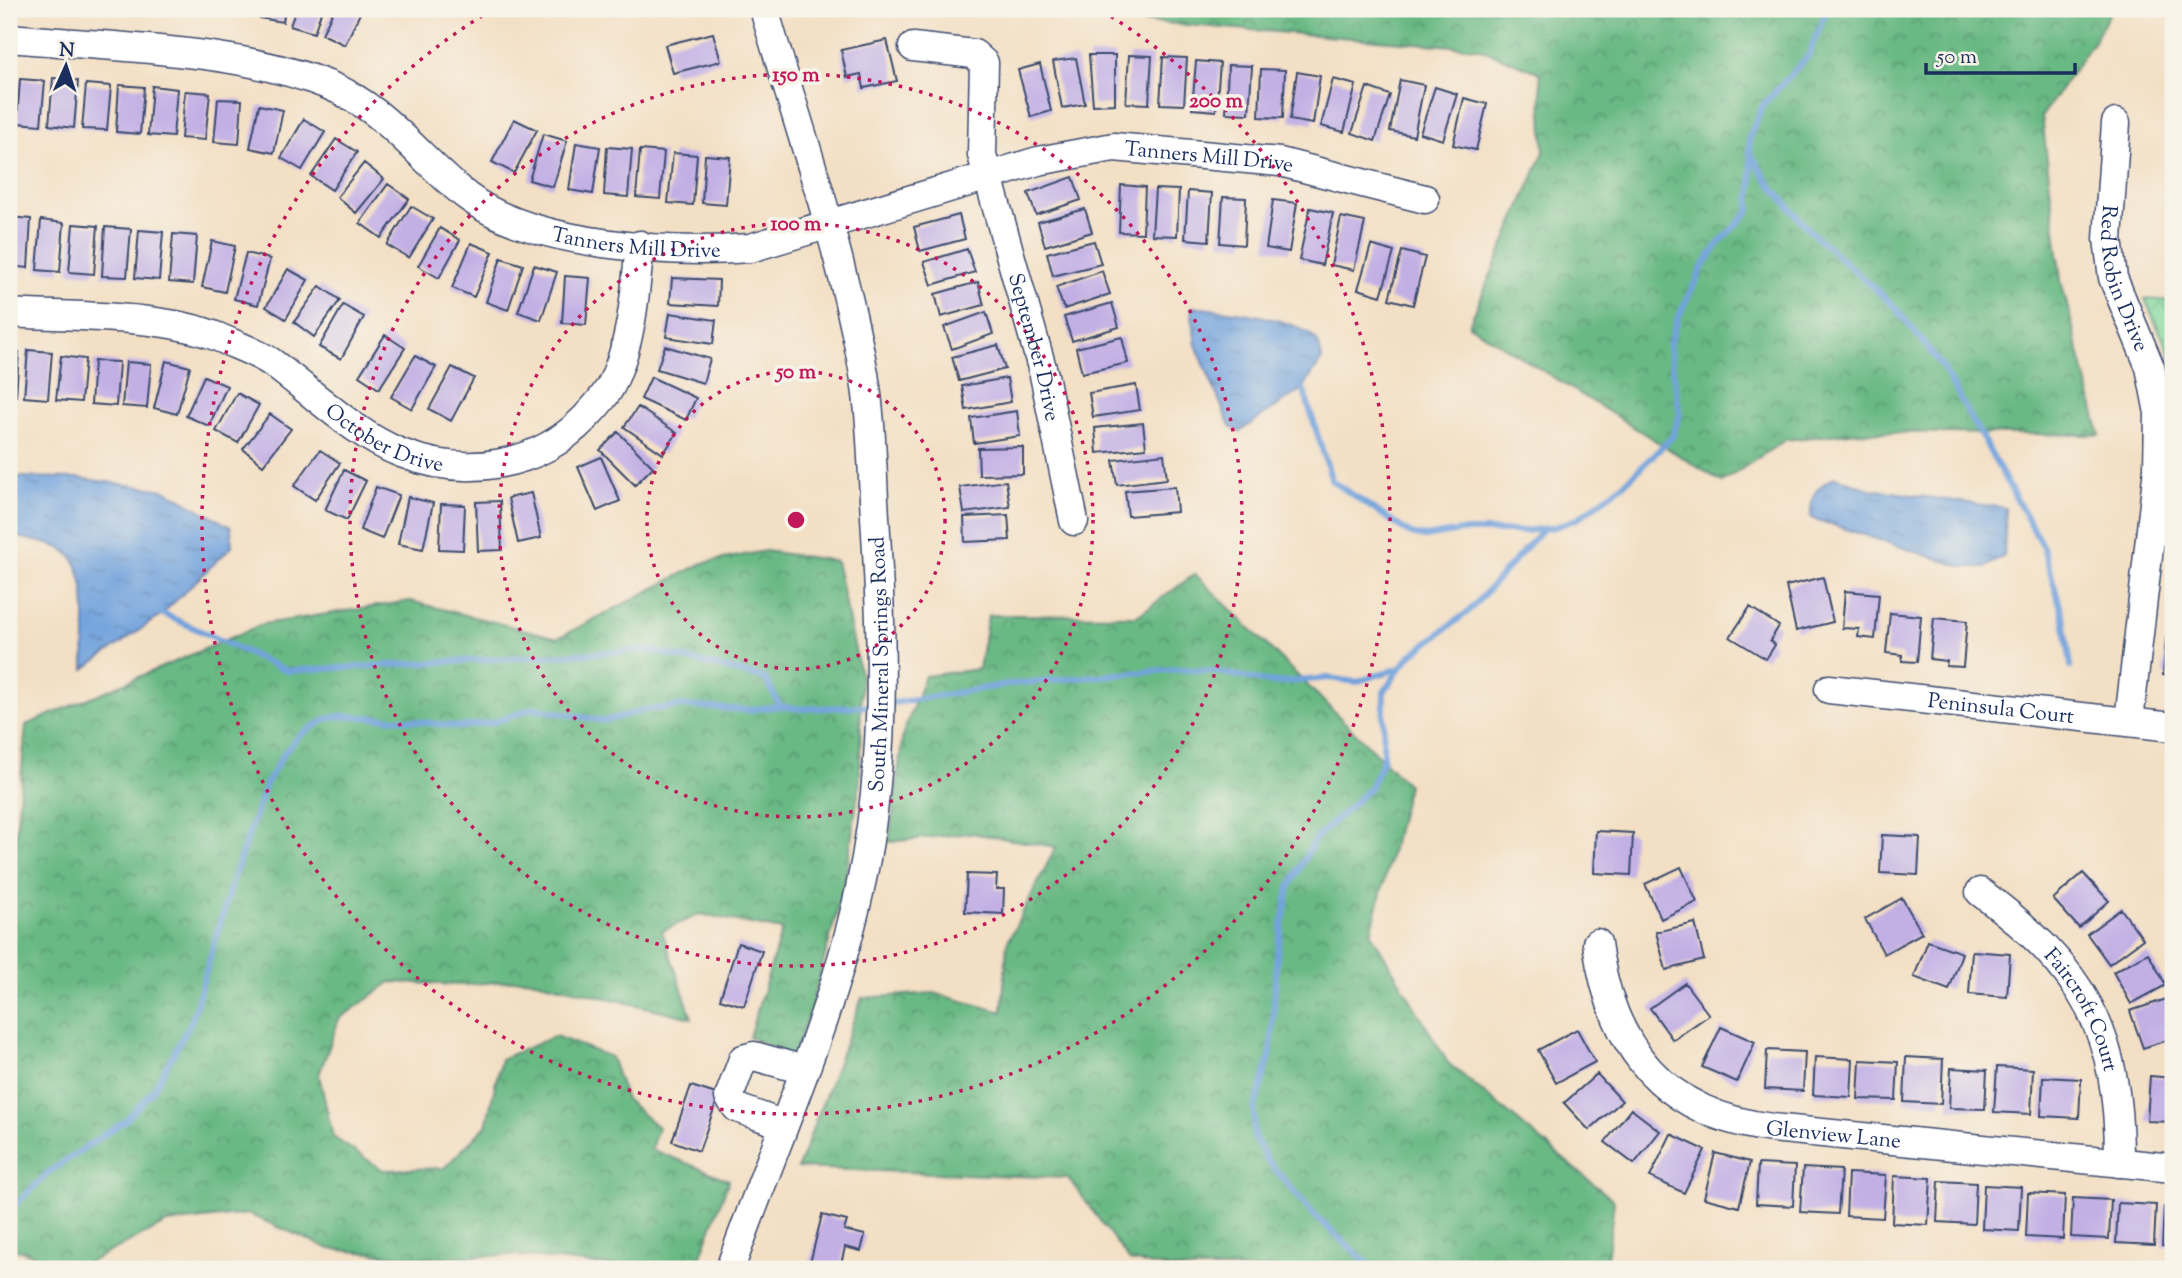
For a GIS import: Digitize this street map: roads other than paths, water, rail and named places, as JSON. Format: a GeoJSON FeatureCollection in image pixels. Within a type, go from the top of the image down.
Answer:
{"type":"FeatureCollection","features":[{"type":"Feature","properties":{"kind":"street","name":"South Mineral Springs Road"},"geometry":{"type":"LineString","coordinates":[[730,1269],[842,959],[860,892],[873,821],[882,706],[880,594],[870,417],[864,373],[828,227],[764,9]]}},
{"type":"Feature","properties":{"kind":"street","name":"Tanners Mill Drive"},"geometry":{"type":"LineString","coordinates":[[9,38],[230,59],[285,70],[330,85],[362,104],[396,130],[467,196],[489,211],[552,234],[640,245],[708,251],[750,248],[828,227],[989,176],[1076,153],[1114,147],[1280,162],[1424,198]]}},
{"type":"Feature","properties":{"kind":"street","name":"September Drive"},"geometry":{"type":"LineString","coordinates":[[913,47],[974,54],[984,63],[982,155],[1044,375],[1074,521]]}},
{"type":"Feature","properties":{"kind":"street","name":"Red Robin Drive"},"geometry":{"type":"LineString","coordinates":[[2116,123],[2108,239],[2113,278],[2150,367],[2159,413],[2158,468],[2129,721]]}},
{"type":"Feature","properties":{"kind":"street","name":"October Drive"},"geometry":{"type":"LineString","coordinates":[[9,313],[163,324],[215,336],[268,360],[355,425],[400,453],[451,467],[495,466],[526,458],[557,441],[577,426],[613,382],[630,335],[640,245]]}},
{"type":"Feature","properties":{"kind":"street","name":"Peninsula Court"},"geometry":{"type":"LineString","coordinates":[[1829,689],[2173,727]]}},
{"type":"Feature","properties":{"kind":"street","name":"Faircroft Court"},"geometry":{"type":"LineString","coordinates":[[1980,892],[2043,942],[2071,976],[2091,1009],[2113,1077],[2119,1115],[2119,1163]]}},
{"type":"Feature","properties":{"kind":"street","name":"Glenview Lane"},"geometry":{"type":"LineString","coordinates":[[1597,943],[1609,1006],[1633,1052],[1661,1081],[1702,1109],[1747,1125],[2173,1168]]}},
{"type":"Feature","properties":{"kind":"street"},"geometry":{"type":"LineString","coordinates":[[784,1125],[737,1108],[729,1097],[743,1059],[754,1056],[804,1070]]}},
{"type":"Feature","properties":{"kind":"water"},"geometry":{"type":"Polygon","coordinates":[[[1191,307],[1259,316],[1296,326],[1318,343],[1322,359],[1303,388],[1239,432],[1230,426],[1196,345],[1191,307]]]}},
{"type":"Feature","properties":{"kind":"water"},"geometry":{"type":"Polygon","coordinates":[[[9,477],[78,478],[165,490],[231,527],[232,546],[161,615],[84,669],[85,603],[79,570],[72,557],[62,549],[14,536],[9,508],[9,477]]]}},
{"type":"Feature","properties":{"kind":"water"},"geometry":{"type":"Polygon","coordinates":[[[1835,477],[1870,489],[2006,508],[2004,556],[1986,567],[1963,567],[1811,518],[1815,493],[1835,477]]]}},
{"type":"Feature","properties":{"kind":"waterway"},"geometry":{"type":"LineString","coordinates":[[1303,388],[1332,481],[1411,534],[1425,537],[1460,531],[1525,531],[1555,527],[1577,519],[1624,484],[1672,437],[1680,414],[1669,345],[1678,318],[1702,268],[1720,242],[1749,211],[1752,180],[1749,138],[1763,105],[1808,56],[1827,9]]}},
{"type":"Feature","properties":{"kind":"waterway"},"geometry":{"type":"LineString","coordinates":[[1749,151],[1768,181],[1809,230],[1894,306],[1942,366],[2043,547],[2064,619],[2071,666]]}},
{"type":"Feature","properties":{"kind":"waterway"},"geometry":{"type":"LineString","coordinates":[[1374,1269],[1317,1218],[1268,1161],[1254,1137],[1254,1110],[1271,1053],[1277,953],[1289,888],[1315,839],[1370,788],[1383,759],[1384,692],[1400,668],[1410,656],[1469,611],[1544,528]]}},
{"type":"Feature","properties":{"kind":"waterway"},"geometry":{"type":"LineString","coordinates":[[155,610],[287,671],[649,650],[765,678],[780,706]]}},
{"type":"Feature","properties":{"kind":"waterway"},"geometry":{"type":"LineString","coordinates":[[887,704],[1011,684],[1177,669],[1213,671],[1274,683],[1329,678],[1356,682],[1400,668]]}},
{"type":"Feature","properties":{"kind":"waterway"},"geometry":{"type":"LineString","coordinates":[[9,1211],[49,1172],[126,1120],[153,1090],[191,1022],[233,879],[266,784],[284,753],[300,735],[326,719],[339,716],[401,719],[460,727],[495,722],[533,708],[604,721],[644,710],[682,706],[749,710],[780,706],[800,709],[873,706]]}}]}
